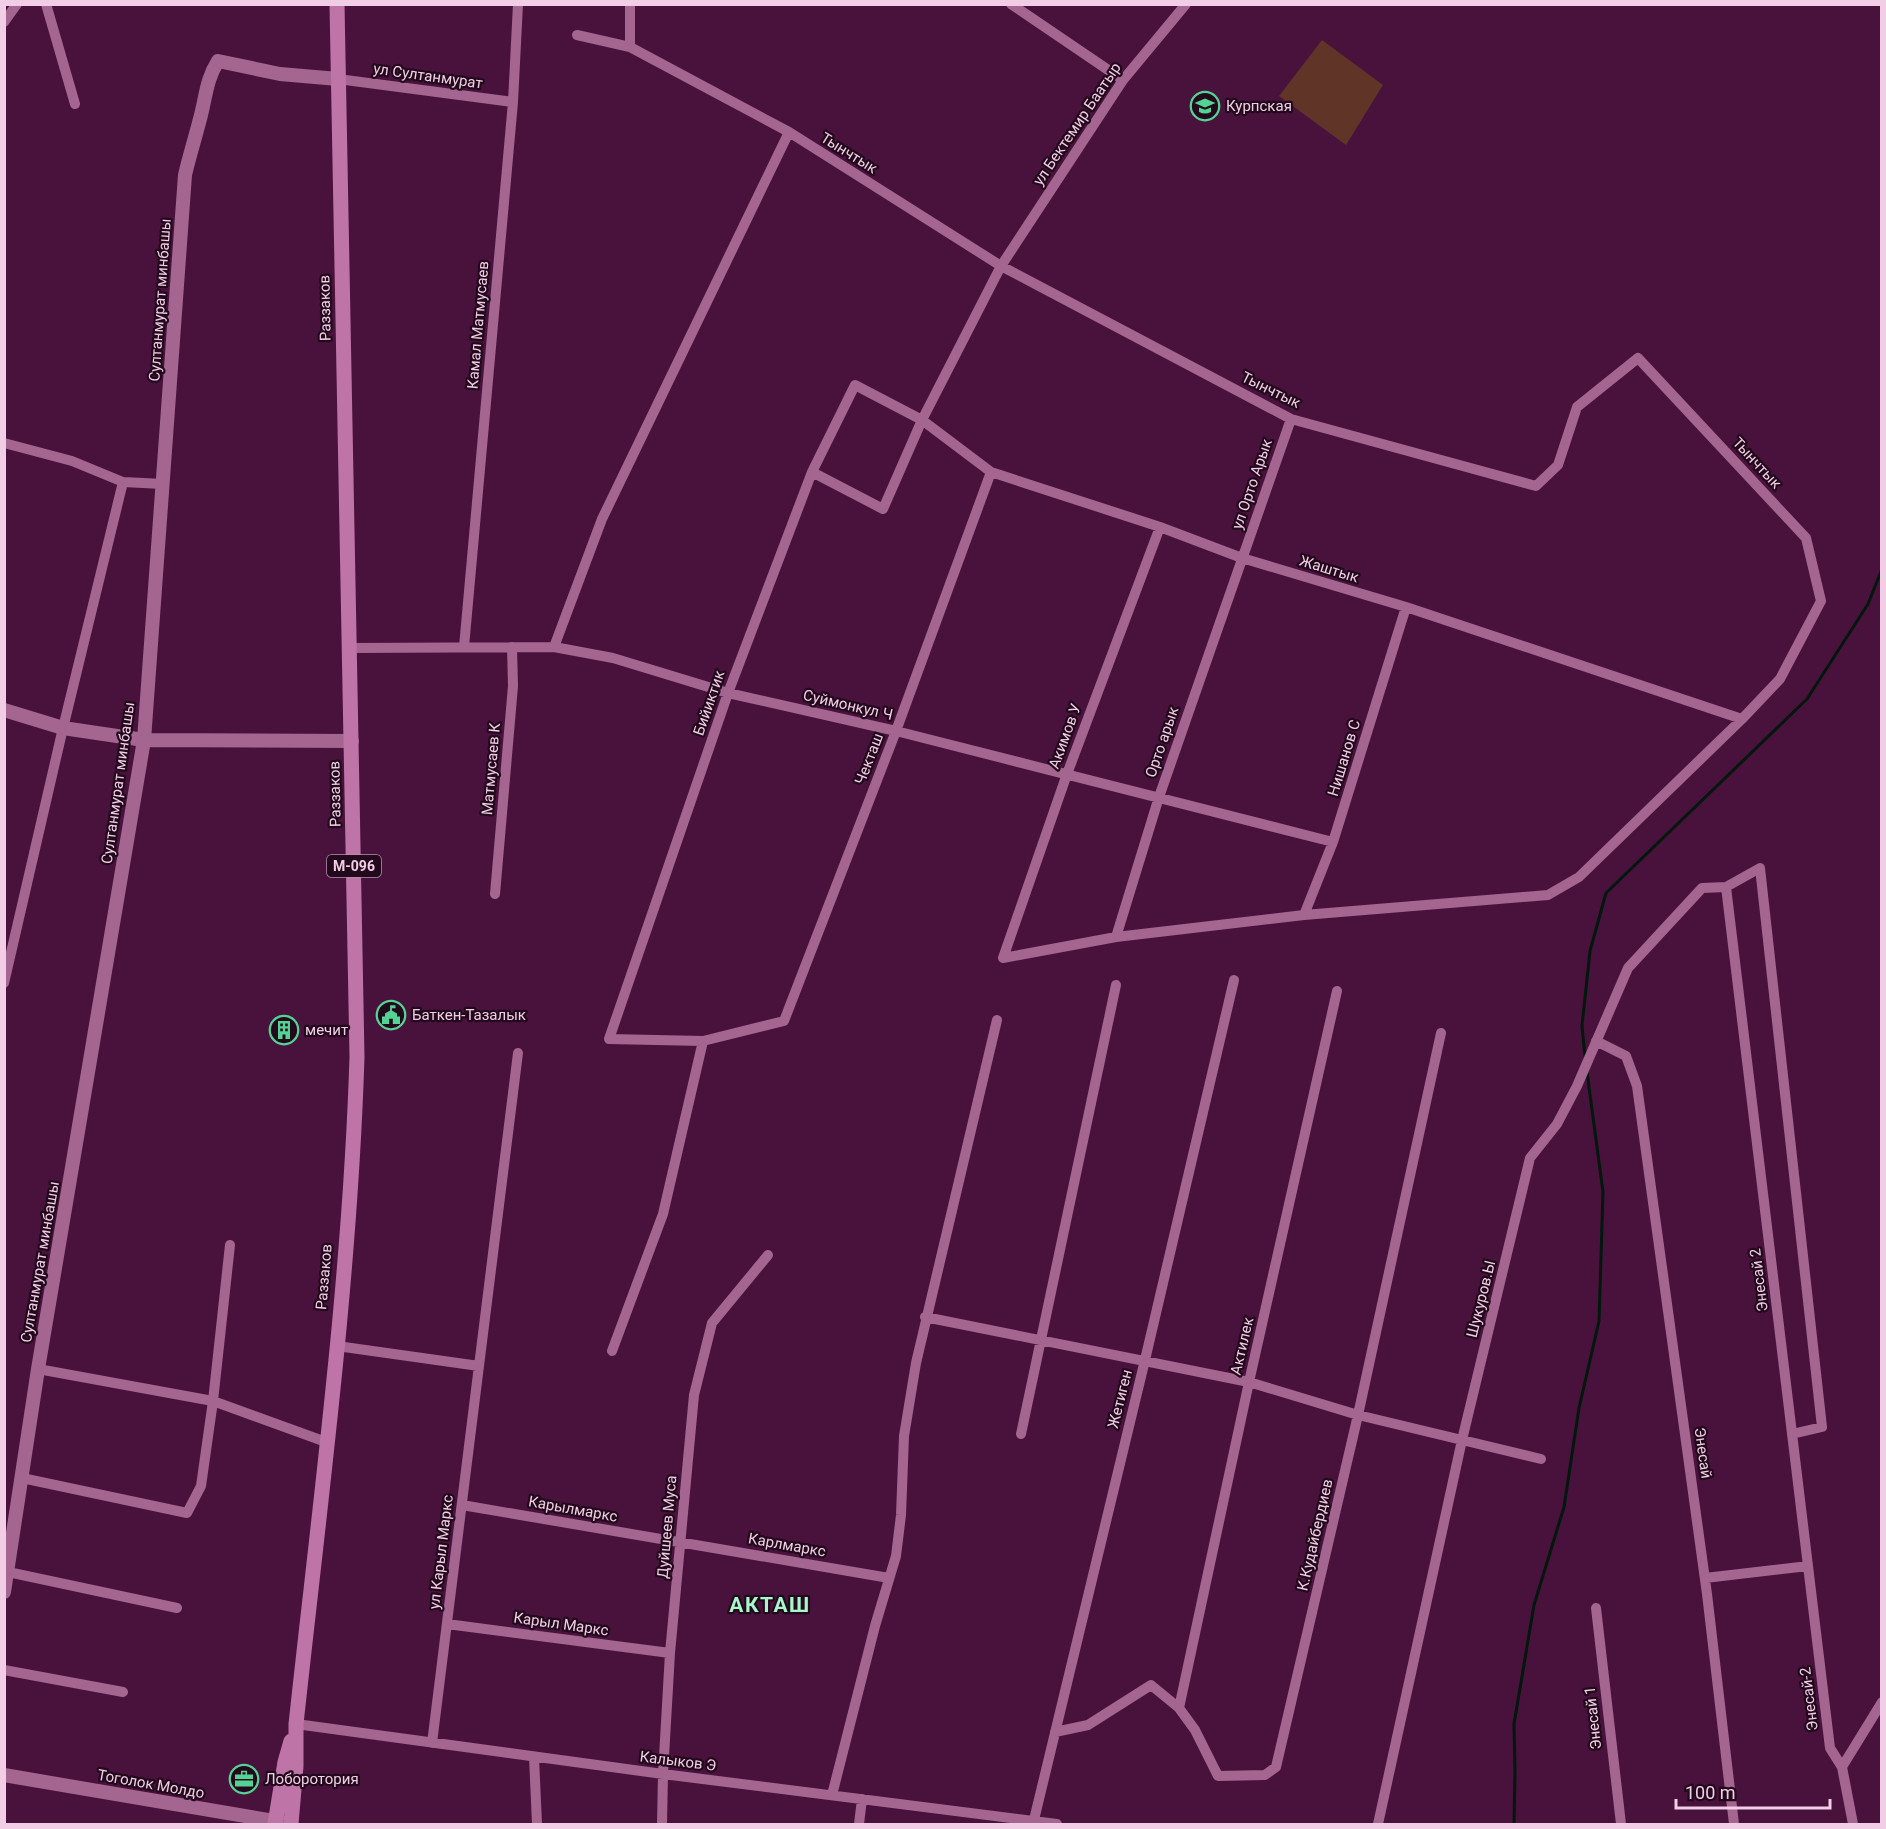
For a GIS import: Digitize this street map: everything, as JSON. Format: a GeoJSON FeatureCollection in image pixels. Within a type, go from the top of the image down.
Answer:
{"type":"FeatureCollection","features":[{"type":"Feature","properties":{"kind":"main road","name":"Раззаков"},"geometry":{"type":"LineString","coordinates":[[296,1724],[336,1346],[355,1139],[357,1057],[337,4]]}},
{"type":"Feature","properties":{"kind":"main road","name":"М-096"},"geometry":{"type":"LineString","coordinates":[[275,1823],[285,1762],[296,1724]]}},
{"type":"Feature","properties":{"kind":"main road","name":"М-096"},"geometry":{"type":"LineString","coordinates":[[291,1824],[296,1766],[296,1724]]}},
{"type":"Feature","properties":{"kind":"street"},"geometry":{"type":"LineString","coordinates":[[4,22],[17,4]]}},
{"type":"Feature","properties":{"kind":"street"},"geometry":{"type":"LineString","coordinates":[[46,4],[75,104]]}},
{"type":"Feature","properties":{"kind":"street","name":"Камал Матмусаев"},"geometry":{"type":"LineString","coordinates":[[464,647],[513,102],[518,4]]}},
{"type":"Feature","properties":{"kind":"street"},"geometry":{"type":"LineString","coordinates":[[630,4],[630,47]]}},
{"type":"Feature","properties":{"kind":"street"},"geometry":{"type":"LineString","coordinates":[[1011,4],[1122,80]]}},
{"type":"Feature","properties":{"kind":"street","name":"ул Бектемир Баатыр"},"geometry":{"type":"LineString","coordinates":[[812,472],[883,509],[922,420],[1001,266],[1122,80],[1186,4]]}},
{"type":"Feature","properties":{"kind":"street","name":"Тынчтык"},"geometry":{"type":"LineString","coordinates":[[577,35],[630,47],[789,132],[1001,266],[1291,419],[1536,486],[1558,465],[1577,407],[1638,358],[1806,538],[1821,601],[1780,679],[1742,719]]}},
{"type":"Feature","properties":{"kind":"street","name":"Султанмурат минбашы"},"geometry":{"type":"LineString","coordinates":[[4,1592],[38,1369],[144,740],[185,175],[210,73],[218,60],[280,74],[338,79]]}},
{"type":"Feature","properties":{"kind":"street","name":"ул Султанмурат"},"geometry":{"type":"LineString","coordinates":[[338,79],[513,102]]}},
{"type":"Feature","properties":{"kind":"street"},"geometry":{"type":"LineString","coordinates":[[554,647],[602,519],[789,132]]}},
{"type":"Feature","properties":{"kind":"street","name":"Жаштык"},"geometry":{"type":"LineString","coordinates":[[855,385],[922,420],[991,472],[1160,527],[1242,558],[1406,607],[1742,719]]}},
{"type":"Feature","properties":{"kind":"street","name":"Бийиктик"},"geometry":{"type":"LineString","coordinates":[[703,1041],[609,1039],[728,693],[812,472],[855,385]]}},
{"type":"Feature","properties":{"kind":"street","name":"ул Орто Арык"},"geometry":{"type":"LineString","coordinates":[[1242,558],[1291,419]]}},
{"type":"Feature","properties":{"kind":"street"},"geometry":{"type":"LineString","coordinates":[[4,443],[72,460],[123,482],[163,484]]}},
{"type":"Feature","properties":{"kind":"street","name":"Чекташ"},"geometry":{"type":"LineString","coordinates":[[703,1041],[784,1021],[896,731],[991,472]]}},
{"type":"Feature","properties":{"kind":"street"},"geometry":{"type":"LineString","coordinates":[[4,983],[123,482]]}},
{"type":"Feature","properties":{"kind":"street","name":"Акимов У"},"geometry":{"type":"LineString","coordinates":[[1116,937],[1003,958],[1067,774],[1160,527]]}},
{"type":"Feature","properties":{"kind":"street","name":"Орто арык"},"geometry":{"type":"LineString","coordinates":[[1116,937],[1159,797],[1242,558]]}},
{"type":"Feature","properties":{"kind":"street","name":"Нишанов С"},"geometry":{"type":"LineString","coordinates":[[1304,915],[1333,842],[1406,607]]}},
{"type":"Feature","properties":{"kind":"street","name":"Матмусаев К"},"geometry":{"type":"LineString","coordinates":[[495,894],[513,686],[512,647]]}},
{"type":"Feature","properties":{"kind":"street","name":"Суймонкул Ч"},"geometry":{"type":"LineString","coordinates":[[350,648],[554,647],[613,658],[728,693],[896,731],[1333,842]]}},
{"type":"Feature","properties":{"kind":"street"},"geometry":{"type":"LineString","coordinates":[[4,710],[63,728],[144,740],[352,741]]}},
{"type":"Feature","properties":{"kind":"street"},"geometry":{"type":"LineString","coordinates":[[1116,937],[1304,915],[1548,895],[1579,877],[1742,719]]}},
{"type":"Feature","properties":{"kind":"street","name":"Шукуров.Ы"},"geometry":{"type":"LineString","coordinates":[[1378,1824],[1462,1440],[1530,1158],[1557,1124],[1577,1086],[1628,968],[1702,888],[1726,887],[1760,868],[1822,1427],[1792,1434]]}},
{"type":"Feature","properties":{"kind":"street","name":"Энесай 2"},"geometry":{"type":"LineString","coordinates":[[1726,887],[1808,1566]]}},
{"type":"Feature","properties":{"kind":"street","name":"Жетиген"},"geometry":{"type":"LineString","coordinates":[[1034,1823],[1233,980]]}},
{"type":"Feature","properties":{"kind":"street"},"geometry":{"type":"LineString","coordinates":[[1021,1434],[1116,985]]}},
{"type":"Feature","properties":{"kind":"street","name":"Актилек"},"geometry":{"type":"LineString","coordinates":[[1179,1708],[1337,991]]}},
{"type":"Feature","properties":{"kind":"street"},"geometry":{"type":"LineString","coordinates":[[832,1796],[875,1626],[896,1556],[901,1515],[904,1436],[916,1363],[997,1020]]}},
{"type":"Feature","properties":{"kind":"street","name":"К.Кудайбердиев"},"geometry":{"type":"LineString","coordinates":[[1055,1732],[1088,1725],[1151,1685],[1179,1708],[1195,1730],[1218,1776],[1265,1775],[1276,1767],[1358,1415],[1441,1033]]}},
{"type":"Feature","properties":{"kind":"street"},"geometry":{"type":"LineString","coordinates":[[612,1351],[663,1214],[703,1041]]}},
{"type":"Feature","properties":{"kind":"street","name":"Энесай"},"geometry":{"type":"LineString","coordinates":[[1596,1041],[1626,1056],[1637,1086],[1705,1578],[1734,1824]]}},
{"type":"Feature","properties":{"kind":"street","name":"ул Карыл Маркс"},"geometry":{"type":"LineString","coordinates":[[432,1743],[518,1053]]}},
{"type":"Feature","properties":{"kind":"street"},"geometry":{"type":"LineString","coordinates":[[22,1478],[188,1513],[201,1486],[230,1245]]}},
{"type":"Feature","properties":{"kind":"street","name":"Дуйшеев Муса"},"geometry":{"type":"LineString","coordinates":[[662,1824],[670,1653],[694,1395],[712,1323],[768,1255]]}},
{"type":"Feature","properties":{"kind":"street"},"geometry":{"type":"LineString","coordinates":[[926,1317],[1249,1382],[1358,1415],[1541,1459]]}},
{"type":"Feature","properties":{"kind":"street"},"geometry":{"type":"LineString","coordinates":[[336,1346],[479,1366]]}},
{"type":"Feature","properties":{"kind":"street"},"geometry":{"type":"LineString","coordinates":[[38,1369],[213,1401],[326,1442]]}},
{"type":"Feature","properties":{"kind":"street","name":"Карылмаркс"},"geometry":{"type":"LineString","coordinates":[[462,1505],[680,1542]]}},
{"type":"Feature","properties":{"kind":"street","name":"Карлмаркс"},"geometry":{"type":"LineString","coordinates":[[680,1542],[889,1578]]}},
{"type":"Feature","properties":{"kind":"street"},"geometry":{"type":"LineString","coordinates":[[1705,1578],[1808,1566]]}},
{"type":"Feature","properties":{"kind":"street","name":"Энесай-2"},"geometry":{"type":"LineString","coordinates":[[1808,1566],[1830,1748],[1842,1767],[1853,1824]]}},
{"type":"Feature","properties":{"kind":"street"},"geometry":{"type":"LineString","coordinates":[[8,1572],[177,1608]]}},
{"type":"Feature","properties":{"kind":"street","name":"Энесай 1"},"geometry":{"type":"LineString","coordinates":[[1596,1608],[1621,1824]]}},
{"type":"Feature","properties":{"kind":"street","name":"Карыл Маркс"},"geometry":{"type":"LineString","coordinates":[[447,1624],[670,1653]]}},
{"type":"Feature","properties":{"kind":"street"},"geometry":{"type":"LineString","coordinates":[[4,1670],[123,1692]]}},
{"type":"Feature","properties":{"kind":"street"},"geometry":{"type":"LineString","coordinates":[[1842,1767],[1881,1702]]}},
{"type":"Feature","properties":{"kind":"street","name":"Калыков Э"},"geometry":{"type":"LineString","coordinates":[[296,1724],[1034,1823],[1057,1824]]}},
{"type":"Feature","properties":{"kind":"street"},"geometry":{"type":"LineString","coordinates":[[534,1757],[537,1824]]}},
{"type":"Feature","properties":{"kind":"street","name":"Тоголок Молдо"},"geometry":{"type":"LineString","coordinates":[[4,1775],[291,1824]]}},
{"type":"Feature","properties":{"kind":"street"},"geometry":{"type":"LineString","coordinates":[[859,1824],[862,1799]]}},
{"type":"Feature","properties":{"kind":"shaded area"},"geometry":{"type":"Polygon","coordinates":[[[1322,40],[1383,85],[1346,145],[1279,96],[1322,40]]]}},
{"type":"Feature","properties":{"kind":"waterway"},"geometry":{"type":"LineString","coordinates":[[1585,1057],[1582,1026],[1590,951],[1606,893],[1807,699],[1868,604],[1882,569]]}},
{"type":"Feature","properties":{"kind":"waterway"},"geometry":{"type":"LineString","coordinates":[[1514,1824],[1514,1724],[1534,1605],[1564,1507],[1579,1408],[1599,1321],[1603,1192],[1587,1072]]}},
{"type":"Feature","properties":{"kind":"place","name":"Курпская"},"geometry":{"type":"Point","coordinates":[1205,106]}},
{"type":"Feature","properties":{"kind":"place","name":"Баткен-Тазалык"},"geometry":{"type":"Point","coordinates":[391,1015]}},
{"type":"Feature","properties":{"kind":"place","name":"мечит"},"geometry":{"type":"Point","coordinates":[284,1030]}},
{"type":"Feature","properties":{"kind":"place","name":"Лоборотория"},"geometry":{"type":"Point","coordinates":[244,1779]}},
{"type":"Feature","properties":{"kind":"district","name":"АКТАШ"},"geometry":{"type":"Point","coordinates":[770,1605]}}]}
